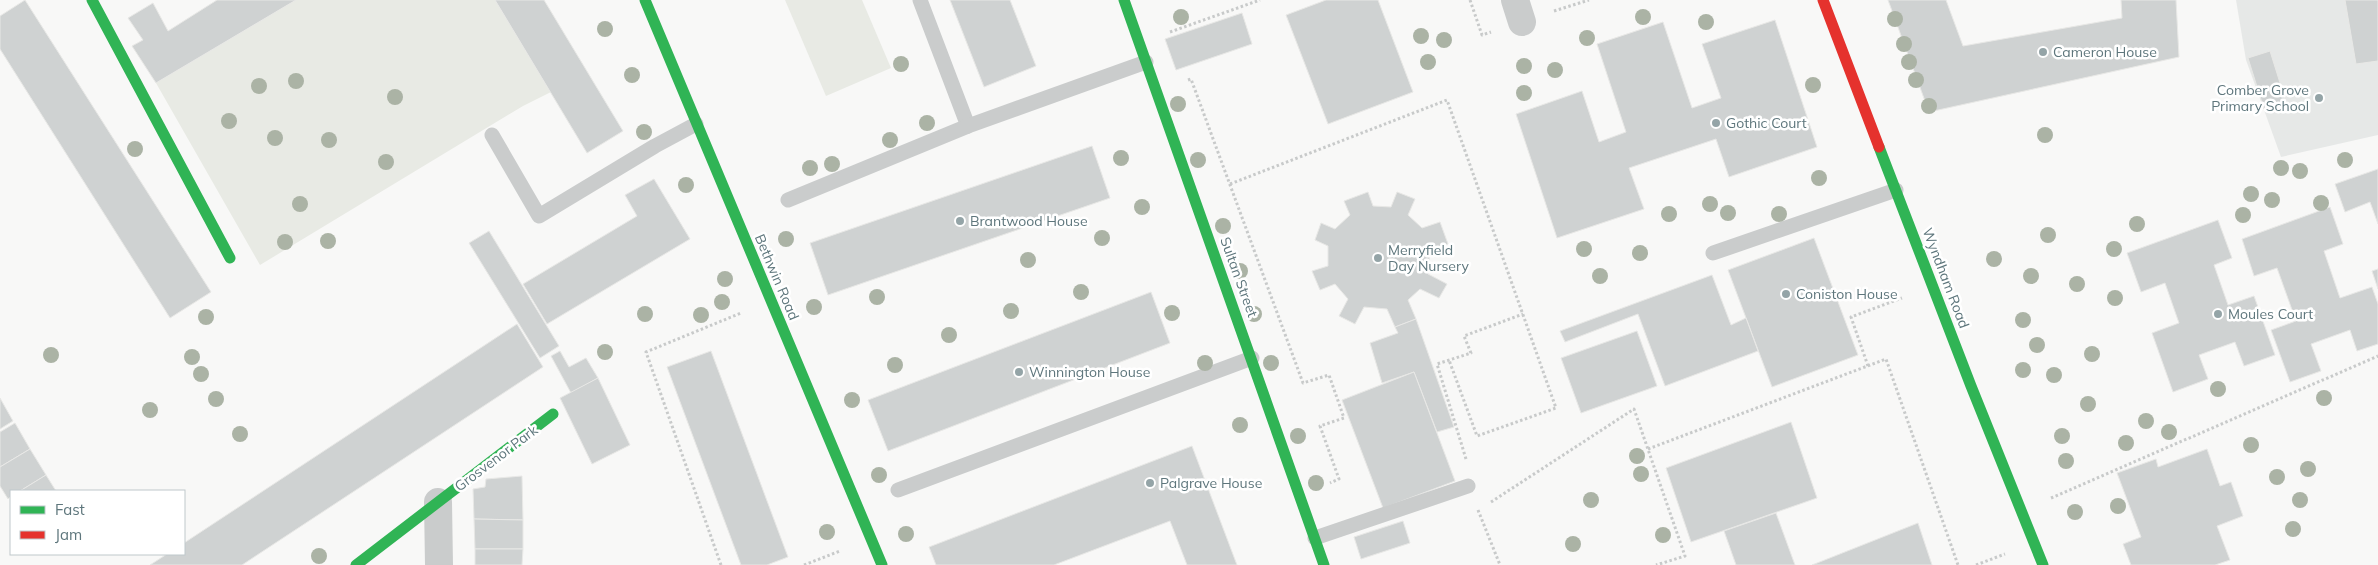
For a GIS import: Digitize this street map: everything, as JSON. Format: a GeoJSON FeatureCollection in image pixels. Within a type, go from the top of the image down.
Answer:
{"type":"FeatureCollection","features":[{"type":"Feature","properties":{"kind":"street"},"geometry":{"type":"LineString","coordinates":[[92,0],[230,258]]}},
{"type":"Feature","properties":{"kind":"street","name":"Bethwin Road"},"geometry":{"type":"LineString","coordinates":[[645,0],[882,565]]}},
{"type":"Feature","properties":{"kind":"street","name":"Sultan Street"},"geometry":{"type":"LineString","coordinates":[[1124,0],[1324,565]]}},
{"type":"Feature","properties":{"kind":"street","name":"Wyndham Road"},"geometry":{"type":"LineString","coordinates":[[1823,0],[1933,287],[2043,565]]}},
{"type":"Feature","properties":{"kind":"street","name":"Grosvenor Park"},"geometry":{"type":"LineString","coordinates":[[356,565],[553,414]]}},
{"type":"Feature","properties":{"kind":"street"},"geometry":{"type":"LineString","coordinates":[[438,502],[439,565]]}},
{"type":"Feature","properties":{"kind":"lane"},"geometry":{"type":"LineString","coordinates":[[920,0],[968,126]]}},
{"type":"Feature","properties":{"kind":"lane"},"geometry":{"type":"LineString","coordinates":[[788,200],[968,126],[1146,62]]}},
{"type":"Feature","properties":{"kind":"lane"},"geometry":{"type":"LineString","coordinates":[[492,136],[539,216],[655,146],[696,124]]}},
{"type":"Feature","properties":{"kind":"lane"},"geometry":{"type":"LineString","coordinates":[[1713,254],[1896,190]]}},
{"type":"Feature","properties":{"kind":"lane"},"geometry":{"type":"LineString","coordinates":[[898,490],[1252,358]]}},
{"type":"Feature","properties":{"kind":"lane"},"geometry":{"type":"LineString","coordinates":[[1315,538],[1468,486]]}},
{"type":"Feature","properties":{"kind":"path"},"geometry":{"type":"LineString","coordinates":[[1139,43],[1260,0]]}},
{"type":"Feature","properties":{"kind":"path"},"geometry":{"type":"LineString","coordinates":[[1191,79],[1303,383],[1329,375],[1344,418],[1320,426],[1339,479],[1300,495]]}},
{"type":"Feature","properties":{"kind":"path"},"geometry":{"type":"LineString","coordinates":[[1230,184],[1447,100],[1556,408],[1477,436],[1448,360]]}},
{"type":"Feature","properties":{"kind":"path"},"geometry":{"type":"LineString","coordinates":[[1868,366],[1851,317],[1933,287]]}},
{"type":"Feature","properties":{"kind":"path"},"geometry":{"type":"LineString","coordinates":[[721,565],[646,352],[772,301]]}},
{"type":"Feature","properties":{"kind":"path"},"geometry":{"type":"LineString","coordinates":[[1500,565],[1468,486],[1469,471],[1437,364],[1471,352],[1464,336],[1523,314]]}},
{"type":"Feature","properties":{"kind":"path"},"geometry":{"type":"LineString","coordinates":[[2021,511],[2378,356]]}},
{"type":"Feature","properties":{"kind":"path"},"geometry":{"type":"LineString","coordinates":[[1648,449],[1886,359],[1958,565]]}},
{"type":"Feature","properties":{"kind":"path"},"geometry":{"type":"LineString","coordinates":[[1478,510],[1634,409],[1685,556],[1656,565]]}},
{"type":"Feature","properties":{"kind":"path"},"geometry":{"type":"LineString","coordinates":[[804,565],[871,539]]}},
{"type":"Feature","properties":{"kind":"shaded area"},"geometry":{"type":"Polygon","coordinates":[[[296,0],[495,0],[551,92],[523,106],[260,265],[156,83],[296,0]]]}},
{"type":"Feature","properties":{"kind":"shaded area"},"geometry":{"type":"Polygon","coordinates":[[[785,0],[862,0],[891,68],[826,96],[785,0]]]}},
{"type":"Feature","properties":{"kind":"shaded area","name":"Comber Grove Primary School"},"geometry":{"type":"Polygon","coordinates":[[[2236,0],[2378,0],[2378,135],[2281,157],[2246,60],[2236,0]]]}},
{"type":"Feature","properties":{"kind":"building"},"geometry":{"type":"Polygon","coordinates":[[[25,0],[211,292],[170,318],[0,49],[0,16],[25,0]]]}},
{"type":"Feature","properties":{"kind":"building"},"geometry":{"type":"Polygon","coordinates":[[[217,0],[296,0],[156,83],[132,46],[143,40],[128,18],[153,3],[168,31],[217,0]]]}},
{"type":"Feature","properties":{"kind":"building"},"geometry":{"type":"Polygon","coordinates":[[[495,0],[544,0],[623,131],[587,153],[495,0]]]}},
{"type":"Feature","properties":{"kind":"building"},"geometry":{"type":"Polygon","coordinates":[[[950,0],[1010,0],[1036,66],[984,87],[950,0]]]}},
{"type":"Feature","properties":{"kind":"building"},"geometry":{"type":"Polygon","coordinates":[[[1326,0],[1378,0],[1413,92],[1328,124],[1286,15],[1326,0]]]}},
{"type":"Feature","properties":{"kind":"building","name":"Cameron House"},"geometry":{"type":"Polygon","coordinates":[[[1888,0],[1946,0],[1963,46],[2122,18],[2121,0],[2176,0],[2179,57],[1929,112],[1888,0]]]}},
{"type":"Feature","properties":{"kind":"building"},"geometry":{"type":"Polygon","coordinates":[[[2345,0],[2378,0],[2378,61],[2356,64],[2345,0]]]}},
{"type":"Feature","properties":{"kind":"building"},"geometry":{"type":"Polygon","coordinates":[[[1242,13],[1252,44],[1176,70],[1165,39],[1242,13]]]}},
{"type":"Feature","properties":{"kind":"building","name":"Gothic Court"},"geometry":{"type":"Polygon","coordinates":[[[1775,20],[1817,147],[1729,177],[1716,139],[1629,168],[1644,209],[1557,238],[1516,114],[1582,91],[1599,142],[1626,132],[1597,44],[1663,22],[1692,108],[1721,98],[1702,44],[1775,20]]]}},
{"type":"Feature","properties":{"kind":"building"},"geometry":{"type":"Polygon","coordinates":[[[2270,51],[2286,102],[2264,109],[2248,58],[2270,51]]]}},
{"type":"Feature","properties":{"kind":"building","name":"Brantwood House"},"geometry":{"type":"Polygon","coordinates":[[[1092,146],[1110,198],[828,295],[810,243],[1092,146]]]}},
{"type":"Feature","properties":{"kind":"building"},"geometry":{"type":"Polygon","coordinates":[[[2378,169],[2378,224],[2370,202],[2345,212],[2335,184],[2378,169]]]}},
{"type":"Feature","properties":{"kind":"building"},"geometry":{"type":"Polygon","coordinates":[[[654,179],[690,239],[547,324],[523,284],[637,216],[625,195],[654,179]]]}},
{"type":"Feature","properties":{"kind":"building","name":"Merryfield Day Nursery"},"geometry":{"type":"Polygon","coordinates":[[[1368,192],[1373,206],[1391,207],[1397,192],[1415,199],[1408,215],[1422,228],[1440,222],[1448,244],[1430,251],[1428,274],[1447,284],[1439,298],[1420,289],[1408,300],[1416,319],[1395,327],[1387,309],[1364,307],[1355,324],[1339,316],[1348,299],[1335,284],[1320,290],[1312,271],[1328,266],[1328,246],[1315,240],[1321,223],[1335,229],[1350,215],[1344,201],[1368,192]]]}},
{"type":"Feature","properties":{"kind":"building","name":"Moules Court"},"geometry":{"type":"Polygon","coordinates":[[[2330,207],[2343,244],[2324,251],[2340,298],[2372,287],[2378,304],[2378,344],[2357,351],[2350,330],[2311,344],[2321,371],[2290,382],[2271,330],[2296,321],[2277,268],[2254,276],[2242,239],[2330,207]]]}},
{"type":"Feature","properties":{"kind":"building","name":"Moules Court"},"geometry":{"type":"Polygon","coordinates":[[[2218,220],[2232,258],[2214,265],[2228,305],[2254,296],[2275,355],[2244,366],[2235,342],[2199,355],[2208,379],[2173,392],[2152,333],[2179,323],[2165,283],[2141,292],[2127,253],[2218,220]]]}},
{"type":"Feature","properties":{"kind":"building"},"geometry":{"type":"Polygon","coordinates":[[[489,231],[559,346],[540,358],[469,243],[489,231]]]}},
{"type":"Feature","properties":{"kind":"building","name":"Coniston House"},"geometry":{"type":"Polygon","coordinates":[[[1814,238],[1858,355],[1772,387],[1728,270],[1814,238]]]}},
{"type":"Feature","properties":{"kind":"building"},"geometry":{"type":"Polygon","coordinates":[[[2378,269],[2378,289],[2372,271],[2378,269]]]}},
{"type":"Feature","properties":{"kind":"building"},"geometry":{"type":"Polygon","coordinates":[[[1712,275],[1731,325],[1746,318],[1758,351],[1665,386],[1638,314],[1565,342],[1560,331],[1712,275]]]}},
{"type":"Feature","properties":{"kind":"building","name":"Winnington House"},"geometry":{"type":"Polygon","coordinates":[[[1151,292],[1170,343],[888,451],[868,400],[1151,292]]]}},
{"type":"Feature","properties":{"kind":"building"},"geometry":{"type":"Polygon","coordinates":[[[1416,319],[1454,427],[1437,432],[1414,372],[1382,383],[1370,343],[1398,333],[1395,327],[1416,319]]]}},
{"type":"Feature","properties":{"kind":"building"},"geometry":{"type":"Polygon","coordinates":[[[517,324],[543,367],[242,565],[150,565],[165,555],[185,555],[185,542],[517,324]]]}},
{"type":"Feature","properties":{"kind":"building"},"geometry":{"type":"Polygon","coordinates":[[[1637,331],[1657,386],[1581,413],[1561,358],[1637,331]]]}},
{"type":"Feature","properties":{"kind":"building"},"geometry":{"type":"Polygon","coordinates":[[[560,351],[569,367],[586,358],[598,378],[571,393],[551,356],[560,351]]]}},
{"type":"Feature","properties":{"kind":"building"},"geometry":{"type":"Polygon","coordinates":[[[711,351],[788,557],[767,565],[741,565],[667,367],[711,351]]]}},
{"type":"Feature","properties":{"kind":"building"},"geometry":{"type":"Polygon","coordinates":[[[1414,372],[1455,481],[1383,508],[1342,400],[1414,372]]]}},
{"type":"Feature","properties":{"kind":"building"},"geometry":{"type":"Polygon","coordinates":[[[598,378],[630,445],[592,464],[560,398],[598,378]]]}},
{"type":"Feature","properties":{"kind":"building"},"geometry":{"type":"Polygon","coordinates":[[[0,398],[13,421],[0,429],[0,398]]]}},
{"type":"Feature","properties":{"kind":"building"},"geometry":{"type":"Polygon","coordinates":[[[1791,422],[1817,498],[1691,542],[1666,468],[1791,422]]]}},
{"type":"Feature","properties":{"kind":"building"},"geometry":{"type":"Polygon","coordinates":[[[15,423],[30,449],[0,467],[0,432],[15,423]]]}},
{"type":"Feature","properties":{"kind":"building","name":"Palgrave House"},"geometry":{"type":"Polygon","coordinates":[[[1192,446],[1237,565],[1187,565],[1170,521],[1054,565],[936,565],[929,547],[1192,446]]]}},
{"type":"Feature","properties":{"kind":"building"},"geometry":{"type":"Polygon","coordinates":[[[30,449],[46,475],[22,490],[10,490],[10,497],[8,499],[0,486],[0,467],[30,449]]]}},
{"type":"Feature","properties":{"kind":"building"},"geometry":{"type":"Polygon","coordinates":[[[2207,449],[2220,486],[2231,482],[2243,516],[2217,526],[2230,560],[2215,565],[2131,565],[2123,544],[2141,537],[2117,473],[2156,459],[2158,467],[2207,449]]]}},
{"type":"Feature","properties":{"kind":"building"},"geometry":{"type":"Polygon","coordinates":[[[46,475],[55,490],[22,490],[46,475]]]}},
{"type":"Feature","properties":{"kind":"building"},"geometry":{"type":"Polygon","coordinates":[[[522,476],[523,520],[474,519],[473,489],[485,487],[486,479],[522,476]]]}},
{"type":"Feature","properties":{"kind":"building"},"geometry":{"type":"Polygon","coordinates":[[[1776,513],[1795,565],[1736,565],[1724,531],[1776,513]]]}},
{"type":"Feature","properties":{"kind":"building"},"geometry":{"type":"Polygon","coordinates":[[[474,519],[523,520],[523,549],[475,549],[474,519]]]}},
{"type":"Feature","properties":{"kind":"building"},"geometry":{"type":"Polygon","coordinates":[[[1403,521],[1410,543],[1361,559],[1354,537],[1403,521]]]}},
{"type":"Feature","properties":{"kind":"building"},"geometry":{"type":"Polygon","coordinates":[[[1918,523],[1932,565],[1812,565],[1918,523]]]}},
{"type":"Feature","properties":{"kind":"building"},"geometry":{"type":"Polygon","coordinates":[[[475,549],[523,549],[522,565],[475,565],[475,549]]]}},
{"type":"Feature","properties":{"kind":"traffic: fast"},"geometry":{"type":"LineString","coordinates":[[92,0],[230,258]]}},
{"type":"Feature","properties":{"kind":"traffic: fast"},"geometry":{"type":"LineString","coordinates":[[645,0],[882,565]]}},
{"type":"Feature","properties":{"kind":"traffic: fast"},"geometry":{"type":"LineString","coordinates":[[1124,0],[1324,565]]}},
{"type":"Feature","properties":{"kind":"traffic: fast"},"geometry":{"type":"LineString","coordinates":[[1879,147],[1971,386],[2043,565]]}},
{"type":"Feature","properties":{"kind":"traffic: fast"},"geometry":{"type":"LineString","coordinates":[[356,565],[553,414]]}},
{"type":"Feature","properties":{"kind":"traffic: jam"},"geometry":{"type":"LineString","coordinates":[[1823,0],[1879,147]]}},
{"type":"Feature","properties":{"kind":"place","name":"Cameron House"},"geometry":{"type":"Point","coordinates":[2043,52]}},
{"type":"Feature","properties":{"kind":"place","name":"Comber Grove Primary School"},"geometry":{"type":"Point","coordinates":[2319,98]}},
{"type":"Feature","properties":{"kind":"place","name":"Gothic Court"},"geometry":{"type":"Point","coordinates":[1716,123]}},
{"type":"Feature","properties":{"kind":"place","name":"Brantwood House"},"geometry":{"type":"Point","coordinates":[960,221]}},
{"type":"Feature","properties":{"kind":"place","name":"Merryfield Day Nursery"},"geometry":{"type":"Point","coordinates":[1378,258]}},
{"type":"Feature","properties":{"kind":"place","name":"Coniston House"},"geometry":{"type":"Point","coordinates":[1786,294]}},
{"type":"Feature","properties":{"kind":"place","name":"Moules Court"},"geometry":{"type":"Point","coordinates":[2218,314]}},
{"type":"Feature","properties":{"kind":"place","name":"Winnington House"},"geometry":{"type":"Point","coordinates":[1019,372]}},
{"type":"Feature","properties":{"kind":"place","name":"Palgrave House"},"geometry":{"type":"Point","coordinates":[1150,483]}}]}
